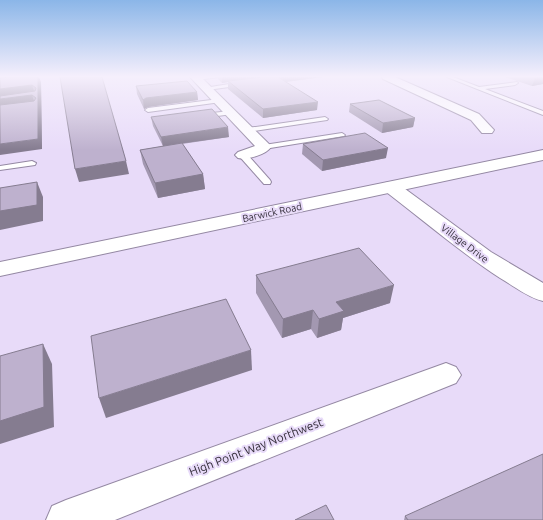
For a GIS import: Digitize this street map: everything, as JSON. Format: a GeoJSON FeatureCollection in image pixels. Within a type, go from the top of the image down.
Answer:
{"type":"FeatureCollection","features":[{"type":"Feature","properties":{"kind":"street"},"geometry":{"type":"LineString","coordinates":[[219,101],[264,147],[243,155]]}},
{"type":"Feature","properties":{"kind":"street"},"geometry":{"type":"LineString","coordinates":[[440,101],[475,117],[487,130]]}},
{"type":"Feature","properties":{"kind":"street","name":"Barwick Road"},"geometry":{"type":"LineString","coordinates":[[0,269],[543,155]]}},
{"type":"Feature","properties":{"kind":"street","name":"Village Drive"},"geometry":{"type":"LineString","coordinates":[[391,187],[491,262],[519,281],[543,293]]}},
{"type":"Feature","properties":{"kind":"street","name":"High Point Way Northwest"},"geometry":{"type":"LineString","coordinates":[[66,520],[446,375]]}},
{"type":"Feature","properties":{"kind":"lane"},"geometry":{"type":"LineString","coordinates":[[148,110],[217,101]]}},
{"type":"Feature","properties":{"kind":"lane"},"geometry":{"type":"LineString","coordinates":[[513,101],[543,113]]}},
{"type":"Feature","properties":{"kind":"lane"},"geometry":{"type":"LineString","coordinates":[[192,118],[230,113]]}},
{"type":"Feature","properties":{"kind":"lane"},"geometry":{"type":"LineString","coordinates":[[248,130],[325,119]]}},
{"type":"Feature","properties":{"kind":"lane"},"geometry":{"type":"LineString","coordinates":[[264,147],[342,135]]}},
{"type":"Feature","properties":{"kind":"lane"},"geometry":{"type":"LineString","coordinates":[[243,155],[267,182]]}},
{"type":"Feature","properties":{"kind":"lane"},"geometry":{"type":"LineString","coordinates":[[0,168],[32,163]]}},
{"type":"Feature","properties":{"kind":"building"},"geometry":{"type":"Polygon","coordinates":[[[38,101],[38,139],[0,144],[0,105],[38,101]]]}},
{"type":"Feature","properties":{"kind":"building"},"geometry":{"type":"Polygon","coordinates":[[[64,101],[109,101],[126,161],[75,169],[64,101]]]}},
{"type":"Feature","properties":{"kind":"building"},"geometry":{"type":"Polygon","coordinates":[[[253,101],[318,102],[263,109],[253,101]]]}},
{"type":"Feature","properties":{"kind":"building"},"geometry":{"type":"Polygon","coordinates":[[[382,101],[415,118],[383,123],[350,104],[382,101]]]}},
{"type":"Feature","properties":{"kind":"building"},"geometry":{"type":"Polygon","coordinates":[[[212,109],[228,127],[161,137],[151,117],[212,109]]]}},
{"type":"Feature","properties":{"kind":"building"},"geometry":{"type":"Polygon","coordinates":[[[365,133],[388,148],[323,160],[303,144],[365,133]]]}},
{"type":"Feature","properties":{"kind":"building"},"geometry":{"type":"Polygon","coordinates":[[[182,143],[203,174],[155,183],[140,150],[182,143]]]}},
{"type":"Feature","properties":{"kind":"building"},"geometry":{"type":"Polygon","coordinates":[[[37,182],[37,205],[0,211],[0,188],[37,182]]]}},
{"type":"Feature","properties":{"kind":"building"},"geometry":{"type":"Polygon","coordinates":[[[359,248],[394,285],[336,302],[344,311],[319,319],[313,310],[283,319],[256,275],[359,248]]]}},
{"type":"Feature","properties":{"kind":"building"},"geometry":{"type":"Polygon","coordinates":[[[226,299],[251,350],[99,398],[91,336],[226,299]]]}},
{"type":"Feature","properties":{"kind":"building"},"geometry":{"type":"Polygon","coordinates":[[[43,344],[44,407],[0,421],[0,356],[43,344]]]}},
{"type":"Feature","properties":{"kind":"building"},"geometry":{"type":"Polygon","coordinates":[[[543,454],[543,520],[408,520],[405,516],[543,454]]]}},
{"type":"Feature","properties":{"kind":"building"},"geometry":{"type":"Polygon","coordinates":[[[326,505],[334,520],[295,520],[326,505]]]}}]}
